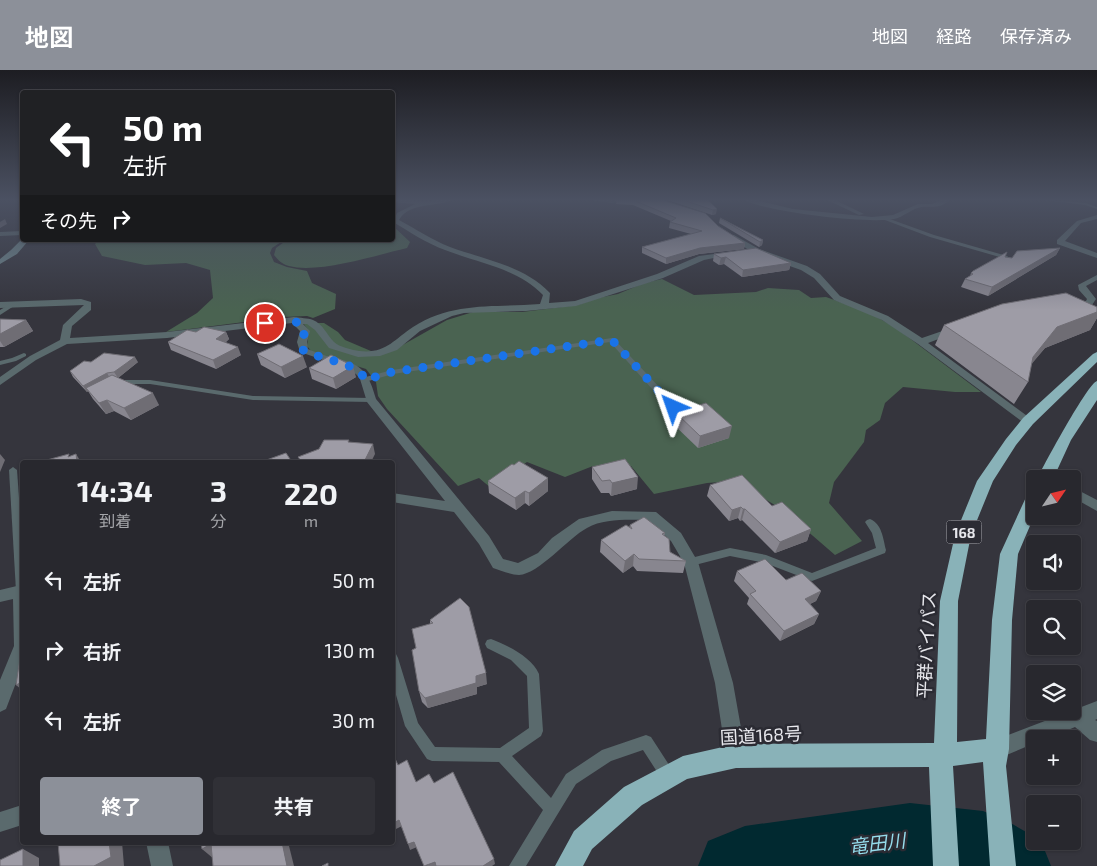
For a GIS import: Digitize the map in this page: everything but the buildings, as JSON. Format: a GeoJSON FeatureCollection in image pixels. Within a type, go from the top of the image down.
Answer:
{"type":"FeatureCollection","features":[{"type":"Feature","properties":{"kind":"highway","name":"平群バイパス"},"geometry":{"type":"LineString","coordinates":[[946,866],[943,761],[949,601],[963,535],[985,481],[1028,420],[1097,356]]}},
{"type":"Feature","properties":{"kind":"highway"},"geometry":{"type":"LineString","coordinates":[[1051,470],[1064,440],[1090,400],[1097,385]]}},
{"type":"Feature","properties":{"kind":"highway"},"geometry":{"type":"LineString","coordinates":[[1003,866],[995,757],[1002,620],[1009,554],[1026,515]]}},
{"type":"Feature","properties":{"kind":"highway","name":"国道168号"},"geometry":{"type":"LineString","coordinates":[[568,866],[582,840],[633,796],[683,768],[736,756],[943,761],[995,757]]}},
{"type":"Feature","properties":{"kind":"street"},"geometry":{"type":"LineString","coordinates":[[424,236],[445,247],[525,277],[543,290],[547,296],[544,306]]}},
{"type":"Feature","properties":{"kind":"street"},"geometry":{"type":"LineString","coordinates":[[730,236],[751,252],[804,268],[817,276],[837,298],[873,312],[921,342],[1028,420]]}},
{"type":"Feature","properties":{"kind":"street"},"geometry":{"type":"LineString","coordinates":[[1066,236],[1060,242],[1097,256]]}},
{"type":"Feature","properties":{"kind":"street"},"geometry":{"type":"LineString","coordinates":[[0,262],[14,252],[23,242]]}},
{"type":"Feature","properties":{"kind":"street"},"geometry":{"type":"LineString","coordinates":[[0,382],[33,358],[66,341],[167,335],[294,320],[310,322],[318,328],[332,346],[358,354],[380,353],[394,348],[417,329],[449,314],[464,310],[576,303],[660,276],[702,258],[737,254]]}},
{"type":"Feature","properties":{"kind":"street"},"geometry":{"type":"LineString","coordinates":[[1080,312],[1063,306],[1089,303],[1092,299],[1083,290],[1082,285],[1097,277]]}},
{"type":"Feature","properties":{"kind":"street"},"geometry":{"type":"LineString","coordinates":[[0,305],[81,302],[88,304],[88,308],[68,324],[64,330],[66,341]]}},
{"type":"Feature","properties":{"kind":"street"},"geometry":{"type":"LineString","coordinates":[[294,320],[305,330],[302,342],[303,350],[313,356],[356,368],[365,380],[371,400],[484,540],[498,564],[519,569],[543,557],[557,542],[584,523],[612,516],[651,515],[676,537],[692,562],[724,683],[736,756]]}},
{"type":"Feature","properties":{"kind":"street"},"geometry":{"type":"LineString","coordinates":[[921,342],[968,325]]}},
{"type":"Feature","properties":{"kind":"street"},"geometry":{"type":"LineString","coordinates":[[1081,496],[1097,506]]}},
{"type":"Feature","properties":{"kind":"street"},"geometry":{"type":"LineString","coordinates":[[395,497],[459,508]]}},
{"type":"Feature","properties":{"kind":"street"},"geometry":{"type":"LineString","coordinates":[[0,596],[20,591]]}},
{"type":"Feature","properties":{"kind":"street"},"geometry":{"type":"LineString","coordinates":[[0,704],[20,651]]}},
{"type":"Feature","properties":{"kind":"street"},"geometry":{"type":"LineString","coordinates":[[1081,716],[1097,710]]}},
{"type":"Feature","properties":{"kind":"street"},"geometry":{"type":"LineString","coordinates":[[995,757],[1071,720]]}},
{"type":"Feature","properties":{"kind":"street"},"geometry":{"type":"LineString","coordinates":[[1081,720],[1097,733]]}},
{"type":"Feature","properties":{"kind":"street"},"geometry":{"type":"LineString","coordinates":[[0,822],[20,816]]}},
{"type":"Feature","properties":{"kind":"street"},"geometry":{"type":"LineString","coordinates":[[158,845],[162,866]]}},
{"type":"Feature","properties":{"kind":"lane"},"geometry":{"type":"LineString","coordinates":[[933,236],[1005,257],[1010,260],[1005,264]]}},
{"type":"Feature","properties":{"kind":"lane"},"geometry":{"type":"LineString","coordinates":[[0,314],[14,304]]}},
{"type":"Feature","properties":{"kind":"lane"},"geometry":{"type":"LineString","coordinates":[[365,380],[392,372],[612,340],[673,407]]}},
{"type":"Feature","properties":{"kind":"lane"},"geometry":{"type":"LineString","coordinates":[[0,363],[14,360],[24,355]]}},
{"type":"Feature","properties":{"kind":"lane"},"geometry":{"type":"LineString","coordinates":[[106,387],[114,382],[150,382],[253,398],[371,400]]}},
{"type":"Feature","properties":{"kind":"lane"},"geometry":{"type":"LineString","coordinates":[[13,470],[20,563]]}},
{"type":"Feature","properties":{"kind":"lane"},"geometry":{"type":"LineString","coordinates":[[692,562],[730,552],[766,559],[812,577],[881,550],[877,532],[870,522]]}},
{"type":"Feature","properties":{"kind":"lane"},"geometry":{"type":"LineString","coordinates":[[395,668],[412,726],[432,754],[502,755],[536,731],[533,674],[515,656],[491,644]]}},
{"type":"Feature","properties":{"kind":"lane"},"geometry":{"type":"LineString","coordinates":[[517,866],[551,808],[571,779],[607,756],[646,742],[668,776]]}},
{"type":"Feature","properties":{"kind":"lane"},"geometry":{"type":"LineString","coordinates":[[502,755],[551,808]]}},
{"type":"Feature","properties":{"kind":"green space"},"geometry":{"type":"Polygon","coordinates":[[[395,236],[404,236],[410,242],[407,248],[348,263],[315,268],[289,266],[280,262],[274,255],[276,248],[284,242],[395,242],[395,236]]]}},
{"type":"Feature","properties":{"kind":"green space"},"geometry":{"type":"Polygon","coordinates":[[[97,242],[281,242],[272,248],[270,253],[274,262],[307,271],[312,283],[336,294],[335,309],[313,318],[307,316],[284,317],[166,332],[197,313],[213,298],[210,270],[186,263],[145,265],[102,256],[95,244],[97,242]]]}},
{"type":"Feature","properties":{"kind":"green space"},"geometry":{"type":"Polygon","coordinates":[[[662,279],[694,295],[756,292],[768,288],[799,290],[811,298],[826,297],[868,312],[896,328],[981,392],[955,392],[903,387],[885,403],[880,420],[866,430],[864,442],[834,482],[829,503],[862,541],[835,555],[783,510],[735,481],[707,483],[654,494],[631,466],[593,466],[565,477],[527,462],[491,488],[479,478],[458,486],[387,409],[378,396],[376,382],[366,369],[312,352],[307,346],[309,331],[303,323],[324,323],[338,332],[345,340],[378,354],[392,351],[447,320],[473,312],[522,312],[578,305],[618,294],[644,283],[662,279]]]}},
{"type":"Feature","properties":{"kind":"waterway","name":"竜田川"},"geometry":{"type":"LineString","coordinates":[[733,866],[745,861],[910,837],[983,845],[1016,866]]}},
{"type":"Feature","properties":{"kind":"route"},"geometry":{"type":"LineString","coordinates":[[265,323],[294,320],[305,330],[302,342],[303,350],[313,356],[356,368],[365,380],[392,372],[612,340],[673,407]]}}]}
